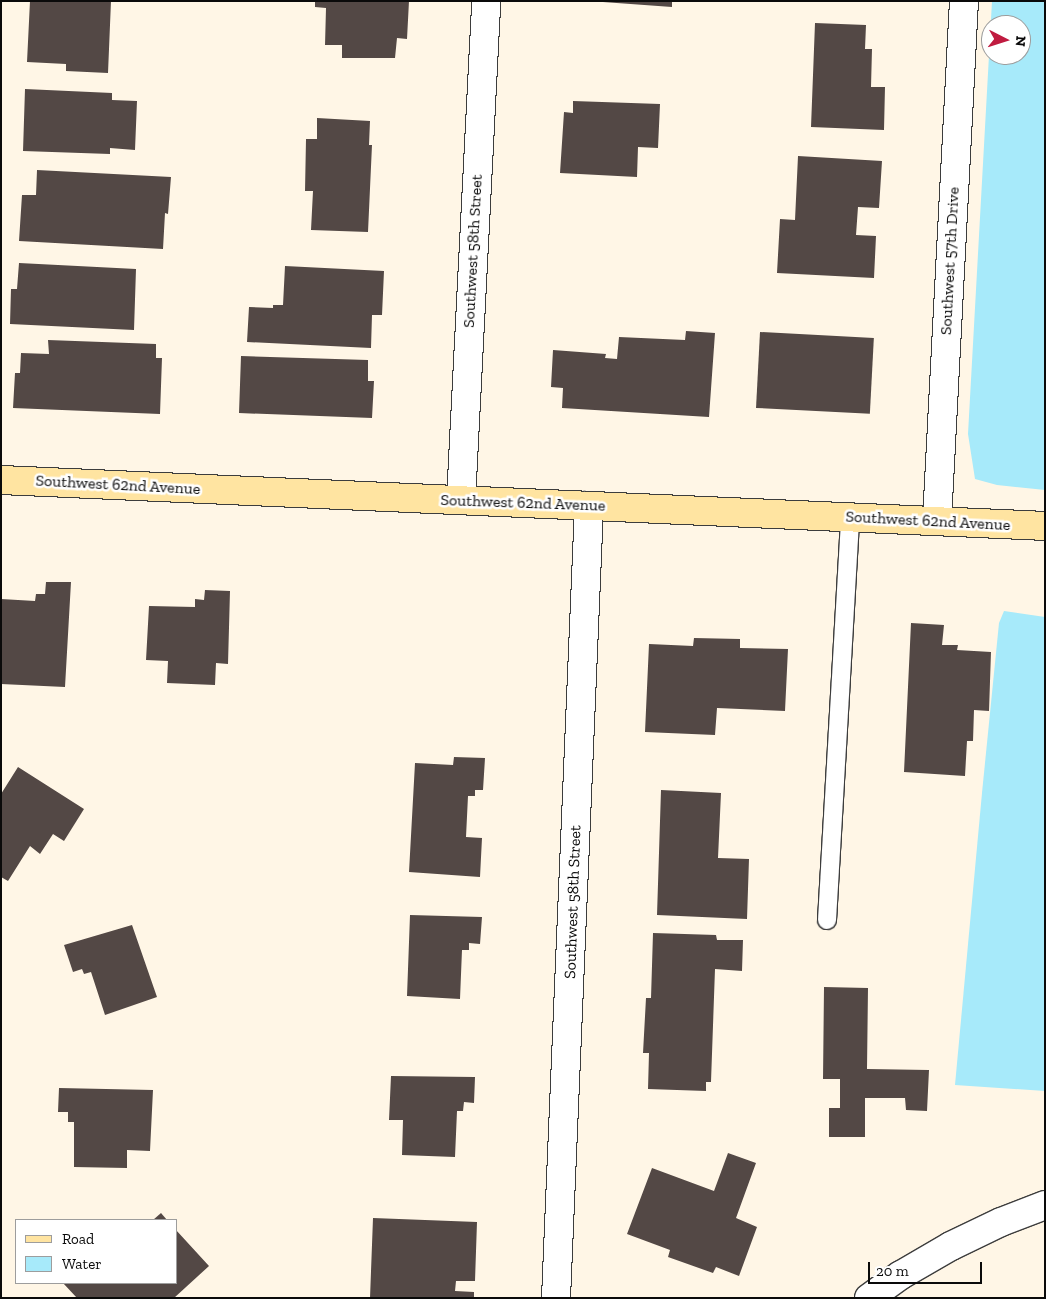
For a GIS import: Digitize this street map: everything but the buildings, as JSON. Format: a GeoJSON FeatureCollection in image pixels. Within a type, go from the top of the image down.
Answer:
{"type":"FeatureCollection","features":[{"type":"Feature","properties":{"kind":"street","name":"Southwest 58th Street"},"geometry":{"type":"LineString","coordinates":[[461,500],[486,1]]}},
{"type":"Feature","properties":{"kind":"street","name":"Southwest 57th Drive"},"geometry":{"type":"LineString","coordinates":[[937,521],[964,1]]}},
{"type":"Feature","properties":{"kind":"street","name":"Southwest 62nd Avenue"},"geometry":{"type":"LineString","coordinates":[[1,480],[1045,526]]}},
{"type":"Feature","properties":{"kind":"street","name":"Southwest 58th Street"},"geometry":{"type":"LineString","coordinates":[[556,1298],[589,506]]}},
{"type":"Feature","properties":{"kind":"street"},"geometry":{"type":"LineString","coordinates":[[869,1298],[901,1275],[951,1246],[1001,1222],[1045,1205]]}},
{"type":"Feature","properties":{"kind":"lane"},"geometry":{"type":"LineString","coordinates":[[827,920],[850,517]]}},
{"type":"Feature","properties":{"kind":"water"},"geometry":{"type":"Polygon","coordinates":[[[992,1],[1045,1],[1045,490],[997,485],[975,479],[968,434],[988,65],[1031,65],[1031,15],[991,15],[992,1]]]}},
{"type":"Feature","properties":{"kind":"water"},"geometry":{"type":"Polygon","coordinates":[[[1004,611],[1045,617],[1045,1091],[955,1085],[999,623],[1004,611]]]}}]}
